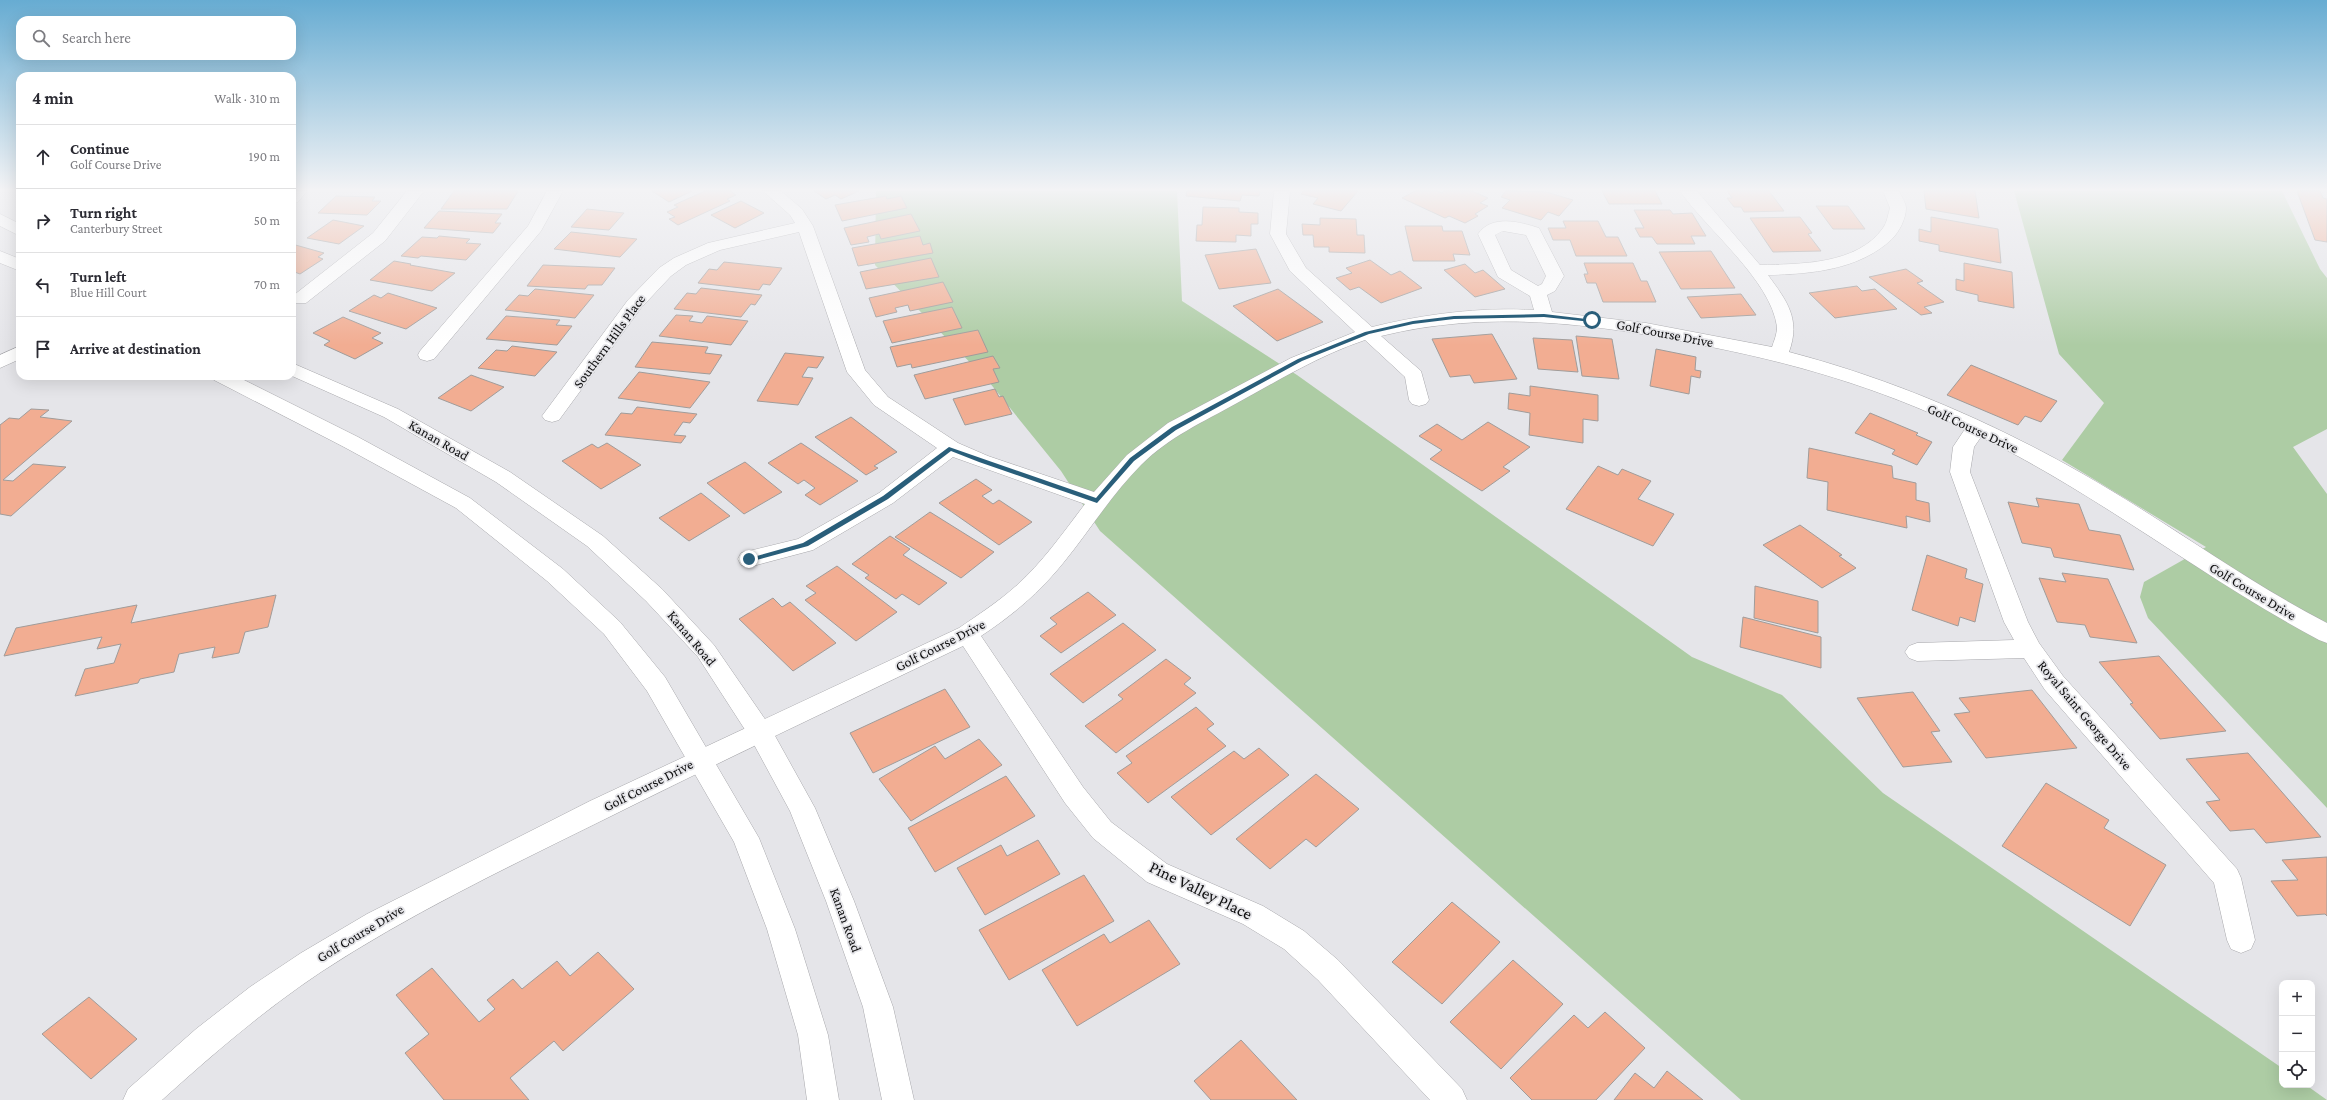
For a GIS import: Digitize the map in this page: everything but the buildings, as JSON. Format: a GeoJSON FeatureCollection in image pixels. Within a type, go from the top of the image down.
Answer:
{"type":"FeatureCollection","features":[{"type":"Feature","properties":{"kind":"street"},"geometry":{"type":"LineString","coordinates":[[300,299],[372,242]]}},
{"type":"Feature","properties":{"kind":"street"},"geometry":{"type":"LineString","coordinates":[[427,355],[523,242]]}},
{"type":"Feature","properties":{"kind":"street","name":"Southern Hills Place"},"geometry":{"type":"LineString","coordinates":[[552,416],[576,387],[641,294],[665,272],[689,257],[718,246],[734,242]]}},
{"type":"Feature","properties":{"kind":"street"},"geometry":{"type":"LineString","coordinates":[[811,242],[856,372],[882,401],[951,448],[981,461],[1097,501]]}},
{"type":"Feature","properties":{"kind":"street"},"geometry":{"type":"LineString","coordinates":[[1283,242],[1299,270],[1414,375],[1419,400]]}},
{"type":"Feature","properties":{"kind":"street"},"geometry":{"type":"LineString","coordinates":[[1732,242],[1774,296],[1784,316],[1786,329],[1778,355]]}},
{"type":"Feature","properties":{"kind":"street"},"geometry":{"type":"LineString","coordinates":[[1754,270],[1798,269],[1831,263],[1879,242]]}},
{"type":"Feature","properties":{"kind":"street"},"geometry":{"type":"LineString","coordinates":[[0,256],[16,264]]}},
{"type":"Feature","properties":{"kind":"street"},"geometry":{"type":"LineString","coordinates":[[1538,293],[1544,315]]}},
{"type":"Feature","properties":{"kind":"street","name":"Golf Course Drive"},"geometry":{"type":"LineString","coordinates":[[139,1100],[195,1049],[278,984],[349,937],[410,904],[699,759],[760,732],[967,634],[1002,611],[1040,577],[1097,501],[1132,459],[1174,428],[1300,360],[1367,333],[1413,322],[1454,318],[1544,315],[1624,324],[1778,355],[1879,387],[1978,428],[2075,479],[2254,594],[2327,634]]}},
{"type":"Feature","properties":{"kind":"street"},"geometry":{"type":"LineString","coordinates":[[0,362],[16,354]]}},
{"type":"Feature","properties":{"kind":"street","name":"Kanan Road"},"geometry":{"type":"LineString","coordinates":[[296,370],[391,413],[503,477],[595,541],[654,595],[706,651],[760,732],[802,808],[840,901],[878,1007],[898,1100]]}},
{"type":"Feature","properties":{"kind":"street"},"geometry":{"type":"LineString","coordinates":[[229,380],[351,442],[463,503],[555,575],[612,628],[622,640],[656,684],[746,838],[781,929],[813,1035],[823,1100]]}},
{"type":"Feature","properties":{"kind":"street","name":"Royal Saint George Drive"},"geometry":{"type":"LineString","coordinates":[[1978,428],[1967,438],[1962,447],[1960,472],[2016,622],[2030,649],[2054,683],[2228,878],[2241,940]]}},
{"type":"Feature","properties":{"kind":"street"},"geometry":{"type":"LineString","coordinates":[[749,559],[805,544],[886,498],[951,448]]}},
{"type":"Feature","properties":{"kind":"street","name":"Pine Valley Place"},"geometry":{"type":"LineString","coordinates":[[967,634],[1074,795],[1102,830],[1157,873],[1253,914],[1294,940],[1328,970],[1444,1098]]}},
{"type":"Feature","properties":{"kind":"street"},"geometry":{"type":"LineString","coordinates":[[1917,652],[2030,649]]}},
{"type":"Feature","properties":{"kind":"green space"},"geometry":{"type":"Polygon","coordinates":[[[875,242],[1179,242],[1182,301],[1297,375],[1692,657],[1782,695],[1883,793],[2279,1066],[2279,1088],[2310,1088],[2327,1100],[1741,1100],[1100,531],[1061,471],[989,382],[875,265],[875,242]]]}},
{"type":"Feature","properties":{"kind":"green space"},"geometry":{"type":"Polygon","coordinates":[[[2028,242],[2307,242],[2320,269],[2327,278],[2327,429],[2293,447],[2327,494],[2327,808],[2148,618],[2140,597],[2144,582],[2206,547],[2062,460],[2104,403],[2059,354],[2028,242]]]}},
{"type":"Feature","properties":{"kind":"route"},"geometry":{"type":"LineString","coordinates":[[749,559],[805,544],[886,498],[951,448],[981,461],[1097,501],[1132,459],[1174,428],[1300,360],[1367,333],[1413,322],[1454,318],[1544,315],[1592,320]]}}]}
